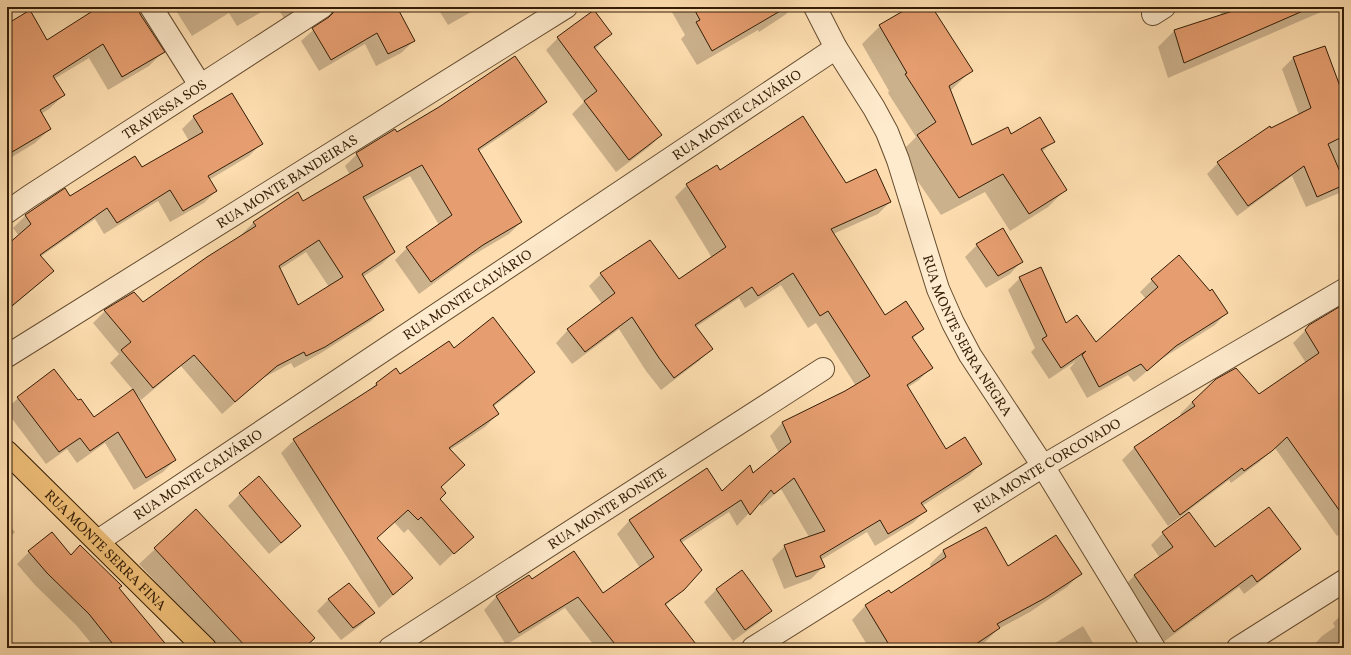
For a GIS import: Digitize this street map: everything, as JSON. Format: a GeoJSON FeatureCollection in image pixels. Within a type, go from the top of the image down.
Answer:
{"type":"FeatureCollection","features":[{"type":"Feature","properties":{"kind":"main road","name":"RUA MONTE SERRA FINA"},"geometry":{"type":"LineString","coordinates":[[7,452],[205,648]]}},
{"type":"Feature","properties":{"kind":"street"},"geometry":{"type":"LineString","coordinates":[[151,7],[200,85]]}},
{"type":"Feature","properties":{"kind":"street","name":"TRAVESSA SOS"},"geometry":{"type":"LineString","coordinates":[[7,212],[322,7]]}},
{"type":"Feature","properties":{"kind":"street","name":"RUA MONTE BANDEIRAS"},"geometry":{"type":"LineString","coordinates":[[7,356],[566,7]]}},
{"type":"Feature","properties":{"kind":"street","name":"RUA MONTE SERRA NEGRA"},"geometry":{"type":"LineString","coordinates":[[815,7],[836,48],[874,108],[887,132],[898,160],[938,289],[953,323],[970,355],[1043,466],[1154,648]]}},
{"type":"Feature","properties":{"kind":"street","name":"RUA MONTE CALVÁRIO"},"geometry":{"type":"LineString","coordinates":[[98,541],[836,48]]}},
{"type":"Feature","properties":{"kind":"street","name":"RUA MONTE CORCOVADO"},"geometry":{"type":"LineString","coordinates":[[753,648],[1043,466],[1344,290]]}},
{"type":"Feature","properties":{"kind":"street","name":"RUA MONTE BONETE"},"geometry":{"type":"LineString","coordinates":[[390,648],[824,369]]}},
{"type":"Feature","properties":{"kind":"street"},"geometry":{"type":"LineString","coordinates":[[1238,648],[1344,581]]}},
{"type":"Feature","properties":{"kind":"building"},"geometry":{"type":"Polygon","coordinates":[[[99,7],[139,7],[140,14],[165,52],[122,77],[103,44],[53,76],[65,95],[40,110],[51,129],[7,155],[7,24],[30,10],[47,40],[99,7]]]}},
{"type":"Feature","properties":{"kind":"building"},"geometry":{"type":"Polygon","coordinates":[[[334,7],[397,7],[415,41],[388,54],[377,33],[331,60],[312,28],[329,17],[333,13],[334,7]]]}},
{"type":"Feature","properties":{"kind":"building"},"geometry":{"type":"Polygon","coordinates":[[[693,7],[787,7],[712,51],[696,22],[700,20],[693,7]]]}},
{"type":"Feature","properties":{"kind":"building"},"geometry":{"type":"Polygon","coordinates":[[[910,7],[932,7],[973,71],[949,86],[972,145],[1008,127],[1011,134],[1040,117],[1055,142],[1041,149],[1067,190],[1029,214],[1003,174],[959,198],[917,135],[936,122],[905,74],[907,73],[879,25],[910,7]]]}},
{"type":"Feature","properties":{"kind":"building"},"geometry":{"type":"Polygon","coordinates":[[[1245,7],[1312,7],[1184,63],[1174,30],[1245,7]]]}},
{"type":"Feature","properties":{"kind":"building"},"geometry":{"type":"Polygon","coordinates":[[[594,10],[612,34],[594,47],[662,135],[629,160],[584,101],[597,91],[557,37],[594,10]]]}},
{"type":"Feature","properties":{"kind":"building"},"geometry":{"type":"Polygon","coordinates":[[[1325,46],[1344,97],[1344,136],[1328,144],[1344,181],[1344,185],[1317,197],[1304,166],[1248,206],[1217,162],[1270,126],[1271,128],[1311,108],[1293,57],[1325,46]]]}},
{"type":"Feature","properties":{"kind":"building"},"geometry":{"type":"Polygon","coordinates":[[[515,56],[547,102],[478,149],[522,222],[483,245],[431,282],[406,247],[452,215],[422,165],[363,197],[395,252],[362,274],[384,310],[325,347],[306,356],[304,352],[277,366],[235,402],[194,355],[153,388],[121,350],[131,342],[104,310],[134,292],[143,302],[207,257],[256,226],[253,222],[298,192],[303,201],[363,166],[356,153],[395,129],[397,132],[439,107],[515,56]],[[319,240],[279,266],[298,305],[343,277],[319,240]]]}},
{"type":"Feature","properties":{"kind":"building"},"geometry":{"type":"Polygon","coordinates":[[[232,93],[263,144],[208,176],[217,191],[183,211],[170,190],[117,223],[107,208],[40,255],[54,271],[7,310],[7,245],[31,224],[25,215],[65,188],[70,196],[135,156],[142,167],[203,132],[193,116],[232,93]]]}},
{"type":"Feature","properties":{"kind":"building"},"geometry":{"type":"Polygon","coordinates":[[[803,116],[846,183],[876,169],[891,202],[831,229],[885,315],[906,301],[924,329],[912,337],[933,368],[907,385],[946,449],[965,437],[982,464],[921,503],[927,511],[888,534],[880,520],[820,556],[825,567],[796,577],[784,545],[825,531],[794,478],[774,494],[771,490],[750,515],[741,500],[680,540],[702,570],[684,590],[665,604],[699,648],[618,648],[578,597],[519,633],[496,596],[529,575],[532,579],[574,551],[603,593],[654,557],[629,520],[707,468],[722,491],[750,465],[753,473],[791,442],[782,422],[845,391],[870,376],[828,311],[820,316],[793,273],[758,296],[752,287],[695,325],[713,349],[674,378],[632,317],[585,352],[567,329],[615,293],[600,273],[650,240],[679,279],[726,247],[686,184],[717,165],[720,170],[803,116]]]}},
{"type":"Feature","properties":{"kind":"building"},"geometry":{"type":"Polygon","coordinates":[[[1003,228],[1023,262],[998,276],[976,244],[1003,228]]]}},
{"type":"Feature","properties":{"kind":"building"},"geometry":{"type":"Polygon","coordinates":[[[1179,255],[1210,291],[1212,289],[1228,313],[1176,346],[1147,371],[1141,364],[1099,387],[1082,355],[1086,351],[1061,368],[1042,339],[1047,336],[1019,277],[1041,267],[1066,323],[1077,315],[1096,342],[1158,287],[1151,279],[1179,255]]]}},
{"type":"Feature","properties":{"kind":"building"},"geometry":{"type":"Polygon","coordinates":[[[1344,304],[1344,517],[1287,437],[1272,451],[1244,471],[1242,468],[1180,515],[1134,447],[1195,406],[1192,402],[1216,379],[1236,368],[1259,394],[1319,353],[1305,330],[1309,325],[1344,304]]]}},
{"type":"Feature","properties":{"kind":"building"},"geometry":{"type":"Polygon","coordinates":[[[493,317],[535,372],[493,405],[499,414],[449,448],[465,465],[441,487],[446,493],[440,499],[474,537],[454,554],[421,517],[418,520],[408,510],[377,538],[413,578],[393,595],[293,439],[377,385],[376,383],[396,368],[400,374],[449,341],[454,348],[493,317]]]}},
{"type":"Feature","properties":{"kind":"building"},"geometry":{"type":"Polygon","coordinates":[[[54,369],[78,400],[81,399],[94,417],[133,389],[176,460],[146,478],[118,432],[90,451],[80,438],[59,452],[17,397],[54,369]]]}},
{"type":"Feature","properties":{"kind":"building"},"geometry":{"type":"Polygon","coordinates":[[[259,476],[301,526],[281,543],[239,493],[259,476]]]}},
{"type":"Feature","properties":{"kind":"building"},"geometry":{"type":"Polygon","coordinates":[[[1269,507],[1301,549],[1257,582],[1252,575],[1174,632],[1134,575],[1173,547],[1162,532],[1189,512],[1215,547],[1269,507]]]}},
{"type":"Feature","properties":{"kind":"building"},"geometry":{"type":"Polygon","coordinates":[[[196,509],[315,638],[304,648],[247,648],[154,548],[196,509]]]}},
{"type":"Feature","properties":{"kind":"building"},"geometry":{"type":"Polygon","coordinates":[[[986,527],[1008,566],[1056,535],[1082,574],[1045,598],[997,624],[1000,628],[970,648],[891,648],[865,605],[889,590],[891,593],[946,557],[943,550],[986,527]]]}},
{"type":"Feature","properties":{"kind":"building"},"geometry":{"type":"Polygon","coordinates":[[[52,532],[71,555],[80,545],[122,586],[119,588],[169,648],[116,648],[89,614],[47,573],[28,551],[52,532]]]}},
{"type":"Feature","properties":{"kind":"building"},"geometry":{"type":"Polygon","coordinates":[[[742,570],[772,611],[745,630],[716,589],[742,570]]]}},
{"type":"Feature","properties":{"kind":"building"},"geometry":{"type":"Polygon","coordinates":[[[349,583],[375,613],[353,628],[328,599],[349,583]]]}}]}
